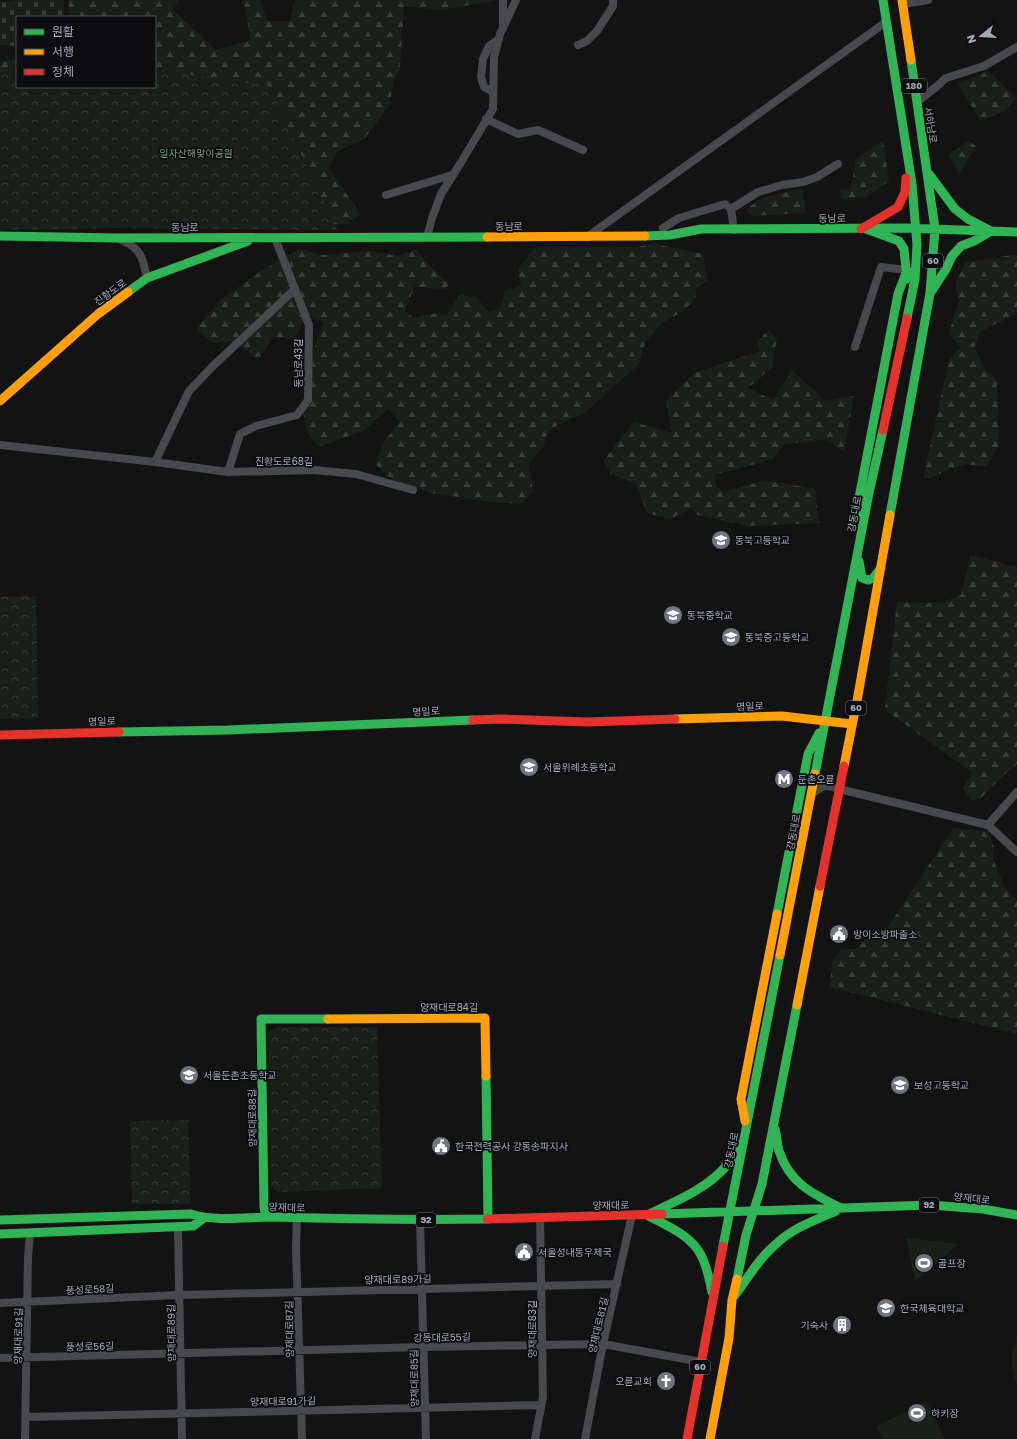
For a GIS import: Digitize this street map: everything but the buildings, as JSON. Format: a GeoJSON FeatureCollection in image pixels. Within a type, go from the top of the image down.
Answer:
{"type":"FeatureCollection","features":[{"type":"Feature","properties":{"kind":"main road","name":"180"},"geometry":{"type":"LineString","coordinates":[[882,0],[912,184],[917,229]]}},
{"type":"Feature","properties":{"kind":"main road","name":"서하남로"},"geometry":{"type":"LineString","coordinates":[[902,2],[928,172],[935,230]]}},
{"type":"Feature","properties":{"kind":"main road"},"geometry":{"type":"LineString","coordinates":[[864,229],[898,207],[905,192],[908,159]]}},
{"type":"Feature","properties":{"kind":"main road"},"geometry":{"type":"LineString","coordinates":[[928,172],[955,209],[968,219],[991,231]]}},
{"type":"Feature","properties":{"kind":"main road","name":"동남로"},"geometry":{"type":"LineString","coordinates":[[0,236],[117,238],[586,238],[670,235],[701,229],[917,229],[1017,232]]}},
{"type":"Feature","properties":{"kind":"main road"},"geometry":{"type":"LineString","coordinates":[[864,229],[899,241],[904,249],[907,270],[907,315]]}},
{"type":"Feature","properties":{"kind":"main road","name":"강동대로"},"geometry":{"type":"LineString","coordinates":[[687,1439],[713,1294],[747,1128],[849,597],[915,280],[917,229]]}},
{"type":"Feature","properties":{"kind":"main road","name":"60"},"geometry":{"type":"LineString","coordinates":[[710,1439],[729,1338],[732,1300],[746,1235],[762,1184],[838,789],[852,724],[930,294],[935,230]]}},
{"type":"Feature","properties":{"kind":"main road"},"geometry":{"type":"LineString","coordinates":[[930,294],[946,269],[952,256],[961,246],[974,241],[991,231]]}},
{"type":"Feature","properties":{"kind":"main road","name":"진황도로"},"geometry":{"type":"LineString","coordinates":[[0,401],[98,314],[147,278],[256,238]]}},
{"type":"Feature","properties":{"kind":"main road"},"geometry":{"type":"LineString","coordinates":[[849,597],[850,549],[898,294],[907,270]]}},
{"type":"Feature","properties":{"kind":"main road"},"geometry":{"type":"LineString","coordinates":[[858,553],[862,578],[871,580],[876,577],[881,568]]}},
{"type":"Feature","properties":{"kind":"main road","name":"명일로"},"geometry":{"type":"LineString","coordinates":[[0,735],[228,730],[500,719],[587,722],[782,716],[852,724]]}},
{"type":"Feature","properties":{"kind":"main road"},"geometry":{"type":"LineString","coordinates":[[647,1215],[692,1193],[710,1181],[729,1163],[747,1128],[741,1100],[808,754],[826,720]]}},
{"type":"Feature","properties":{"kind":"main road","name":"양재대로84길"},"geometry":{"type":"LineString","coordinates":[[261,1019],[484,1018],[488,1219]]}},
{"type":"Feature","properties":{"kind":"main road","name":"양재대로88길"},"geometry":{"type":"LineString","coordinates":[[261,1019],[264,1207],[266,1217]]}},
{"type":"Feature","properties":{"kind":"main road"},"geometry":{"type":"LineString","coordinates":[[774,1121],[780,1153],[786,1168],[796,1181],[809,1192],[841,1208]]}},
{"type":"Feature","properties":{"kind":"main road","name":"양재대로"},"geometry":{"type":"LineString","coordinates":[[0,1220],[190,1214],[204,1218],[266,1217],[420,1220],[488,1219],[930,1205],[983,1209],[1017,1215]]}},
{"type":"Feature","properties":{"kind":"main road"},"geometry":{"type":"LineString","coordinates":[[732,1300],[766,1254],[782,1239],[798,1229],[841,1208]]}},
{"type":"Feature","properties":{"kind":"main road"},"geometry":{"type":"LineString","coordinates":[[647,1215],[689,1240],[699,1251],[713,1294]]}},
{"type":"Feature","properties":{"kind":"main road","name":"양재대로"},"geometry":{"type":"LineString","coordinates":[[0,1234],[178,1228],[193,1226],[204,1218]]}},
{"type":"Feature","properties":{"kind":"street"},"geometry":{"type":"LineString","coordinates":[[503,26],[504,0]]}},
{"type":"Feature","properties":{"kind":"street"},"geometry":{"type":"LineString","coordinates":[[427,237],[441,194],[493,109],[494,57],[503,26],[516,0]]}},
{"type":"Feature","properties":{"kind":"street"},"geometry":{"type":"LineString","coordinates":[[578,45],[587,41],[597,31],[613,6],[613,0]]}},
{"type":"Feature","properties":{"kind":"street"},"geometry":{"type":"LineString","coordinates":[[902,2],[928,0]]}},
{"type":"Feature","properties":{"kind":"street"},"geometry":{"type":"LineString","coordinates":[[586,238],[886,22]]}},
{"type":"Feature","properties":{"kind":"street"},"geometry":{"type":"LineString","coordinates":[[493,92],[484,87],[481,77],[483,59],[489,46],[499,39]]}},
{"type":"Feature","properties":{"kind":"street"},"geometry":{"type":"LineString","coordinates":[[917,102],[946,78],[984,66],[1017,47]]}},
{"type":"Feature","properties":{"kind":"street"},"geometry":{"type":"LineString","coordinates":[[486,119],[518,134],[538,130],[583,150]]}},
{"type":"Feature","properties":{"kind":"street"},"geometry":{"type":"LineString","coordinates":[[730,209],[758,192],[782,185],[803,182],[817,177],[838,164]]}},
{"type":"Feature","properties":{"kind":"street"},"geometry":{"type":"LineString","coordinates":[[386,195],[452,175]]}},
{"type":"Feature","properties":{"kind":"street"},"geometry":{"type":"LineString","coordinates":[[664,228],[679,218],[725,204],[730,209],[734,230]]}},
{"type":"Feature","properties":{"kind":"street"},"geometry":{"type":"LineString","coordinates":[[117,238],[136,248],[145,265],[147,278]]}},
{"type":"Feature","properties":{"kind":"street","name":"동남로43길"},"geometry":{"type":"LineString","coordinates":[[228,472],[240,434],[256,426],[296,415],[308,400],[309,325],[275,238]]}},
{"type":"Feature","properties":{"kind":"street"},"geometry":{"type":"LineString","coordinates":[[855,347],[881,266],[907,270]]}},
{"type":"Feature","properties":{"kind":"street"},"geometry":{"type":"LineString","coordinates":[[154,462],[190,391],[213,366],[295,289]]}},
{"type":"Feature","properties":{"kind":"street","name":"진황도로68길"},"geometry":{"type":"LineString","coordinates":[[0,445],[154,462],[228,472],[314,470],[356,474],[413,490]]}},
{"type":"Feature","properties":{"kind":"street"},"geometry":{"type":"LineString","coordinates":[[811,795],[821,786],[827,785],[838,789],[988,825],[1017,852]]}},
{"type":"Feature","properties":{"kind":"street"},"geometry":{"type":"LineString","coordinates":[[988,825],[1017,792]]}},
{"type":"Feature","properties":{"kind":"street","name":"양재대로81길"},"geometry":{"type":"LineString","coordinates":[[585,1439],[603,1344],[632,1215]]}},
{"type":"Feature","properties":{"kind":"street","name":"양재대로83길"},"geometry":{"type":"LineString","coordinates":[[535,1439],[543,1397],[540,1217]]}},
{"type":"Feature","properties":{"kind":"street","name":"양재대로87길"},"geometry":{"type":"LineString","coordinates":[[297,1218],[296,1248],[302,1439]]}},
{"type":"Feature","properties":{"kind":"street","name":"양재대로85길"},"geometry":{"type":"LineString","coordinates":[[420,1220],[426,1439]]}},
{"type":"Feature","properties":{"kind":"street","name":"양재대로89길"},"geometry":{"type":"LineString","coordinates":[[178,1228],[182,1439]]}},
{"type":"Feature","properties":{"kind":"street","name":"양재대로91길"},"geometry":{"type":"LineString","coordinates":[[25,1439],[28,1257],[30,1233]]}},
{"type":"Feature","properties":{"kind":"street","name":"양재대로89가길"},"geometry":{"type":"LineString","coordinates":[[180,1295],[617,1284]]}},
{"type":"Feature","properties":{"kind":"street","name":"풍성로58길"},"geometry":{"type":"LineString","coordinates":[[0,1303],[180,1295]]}},
{"type":"Feature","properties":{"kind":"street","name":"강동대로55길"},"geometry":{"type":"LineString","coordinates":[[181,1354],[423,1347],[603,1344],[701,1362]]}},
{"type":"Feature","properties":{"kind":"street","name":"풍성로56길"},"geometry":{"type":"LineString","coordinates":[[0,1358],[181,1354]]}},
{"type":"Feature","properties":{"kind":"street","name":"양재대로91가길"},"geometry":{"type":"LineString","coordinates":[[26,1417],[541,1405]]}},
{"type":"Feature","properties":{"kind":"green space"},"geometry":{"type":"Polygon","coordinates":[[[64,0],[64,16],[16,16],[16,46],[0,45],[0,2],[64,0]]]}},
{"type":"Feature","properties":{"kind":"green space"},"geometry":{"type":"Polygon","coordinates":[[[68,0],[179,0],[173,10],[216,50],[251,40],[245,7],[241,0],[260,0],[267,21],[290,21],[295,0],[500,0],[440,10],[404,6],[399,71],[393,81],[390,104],[365,138],[338,151],[329,168],[361,215],[347,224],[251,227],[0,164],[0,62],[16,59],[16,88],[156,88],[156,16],[70,16],[68,0]]]}},
{"type":"Feature","properties":{"kind":"green space","name":"일자산해맞이공원"},"geometry":{"type":"Polygon","coordinates":[[[16,67],[16,88],[156,88],[156,70],[269,86],[337,230],[115,228],[0,230],[0,71],[16,67]]]}},
{"type":"Feature","properties":{"kind":"green space"},"geometry":{"type":"Polygon","coordinates":[[[988,71],[1017,98],[1005,111],[981,121],[958,84],[988,71]]]}},
{"type":"Feature","properties":{"kind":"green space"},"geometry":{"type":"Polygon","coordinates":[[[883,141],[889,181],[866,197],[841,199],[840,190],[851,188],[856,158],[883,141]]]}},
{"type":"Feature","properties":{"kind":"green space"},"geometry":{"type":"Polygon","coordinates":[[[969,141],[976,146],[959,174],[949,154],[969,141]]]}},
{"type":"Feature","properties":{"kind":"green space"},"geometry":{"type":"Polygon","coordinates":[[[802,188],[806,213],[753,216],[745,210],[760,199],[802,188]]]}},
{"type":"Feature","properties":{"kind":"green space"},"geometry":{"type":"Polygon","coordinates":[[[655,244],[703,254],[708,281],[696,288],[696,298],[682,312],[662,323],[645,342],[639,364],[586,412],[557,425],[546,435],[544,446],[529,463],[533,492],[520,504],[493,502],[431,493],[391,479],[375,464],[385,440],[400,422],[388,409],[363,431],[319,447],[308,433],[303,412],[312,393],[312,364],[315,345],[324,322],[309,315],[293,339],[272,337],[258,360],[234,341],[213,343],[197,329],[218,302],[261,271],[299,249],[321,255],[371,251],[398,256],[417,249],[424,260],[449,284],[445,289],[415,286],[405,311],[413,318],[437,313],[447,315],[460,294],[477,298],[488,311],[500,308],[505,291],[521,286],[518,269],[535,247],[635,247],[655,244]]]}},
{"type":"Feature","properties":{"kind":"green space"},"geometry":{"type":"Polygon","coordinates":[[[1017,254],[1017,313],[980,332],[975,346],[983,367],[997,380],[999,445],[986,467],[965,464],[929,478],[923,478],[949,360],[961,347],[949,333],[959,301],[955,284],[965,263],[1017,254]]]}},
{"type":"Feature","properties":{"kind":"green space"},"geometry":{"type":"Polygon","coordinates":[[[768,330],[777,338],[772,367],[748,388],[773,400],[792,370],[826,401],[854,396],[844,452],[825,439],[784,444],[773,459],[714,475],[717,487],[725,492],[765,480],[815,489],[819,523],[747,526],[698,515],[691,508],[670,519],[647,513],[637,485],[611,474],[604,460],[634,422],[672,433],[666,401],[694,373],[760,351],[757,343],[768,330]]]}},
{"type":"Feature","properties":{"kind":"green space"},"geometry":{"type":"Polygon","coordinates":[[[970,555],[1017,567],[1017,764],[981,798],[971,801],[963,787],[973,773],[885,710],[897,602],[941,603],[961,595],[970,555]]]}},
{"type":"Feature","properties":{"kind":"green space"},"geometry":{"type":"Polygon","coordinates":[[[36,596],[38,718],[0,719],[0,597],[36,596]]]}},
{"type":"Feature","properties":{"kind":"green space"},"geometry":{"type":"Polygon","coordinates":[[[953,828],[988,831],[994,847],[994,861],[1004,886],[1017,901],[1017,1034],[830,987],[832,961],[842,949],[856,949],[874,931],[888,927],[953,828]]]}},
{"type":"Feature","properties":{"kind":"green space"},"geometry":{"type":"Polygon","coordinates":[[[276,1027],[377,1027],[382,1188],[278,1192],[271,1186],[267,1033],[276,1027]]]}},
{"type":"Feature","properties":{"kind":"green space"},"geometry":{"type":"Polygon","coordinates":[[[188,1120],[191,1204],[132,1204],[130,1121],[188,1120]]]}},
{"type":"Feature","properties":{"kind":"green space","name":"골프장"},"geometry":{"type":"Polygon","coordinates":[[[906,1238],[959,1244],[915,1281],[906,1238]]]}},
{"type":"Feature","properties":{"kind":"green space"},"geometry":{"type":"Polygon","coordinates":[[[1017,1339],[1017,1384],[1013,1373],[1012,1356],[1017,1339]]]}},
{"type":"Feature","properties":{"kind":"green space","name":"하키장"},"geometry":{"type":"Polygon","coordinates":[[[926,1401],[945,1439],[883,1439],[877,1426],[926,1401]]]}},
{"type":"Feature","properties":{"kind":"traffic: fast"},"geometry":{"type":"LineString","coordinates":[[883,0],[912,184],[917,245],[915,279],[907,318]]}},
{"type":"Feature","properties":{"kind":"traffic: fast"},"geometry":{"type":"LineString","coordinates":[[890,515],[930,293],[935,229],[911,60]]}},
{"type":"Feature","properties":{"kind":"traffic: fast"},"geometry":{"type":"LineString","coordinates":[[929,174],[955,209],[968,219],[991,231]]}},
{"type":"Feature","properties":{"kind":"traffic: fast"},"geometry":{"type":"LineString","coordinates":[[645,236],[670,235],[701,229],[905,228],[1017,232]]}},
{"type":"Feature","properties":{"kind":"traffic: fast"},"geometry":{"type":"LineString","coordinates":[[866,229],[899,241],[904,249],[907,279]]}},
{"type":"Feature","properties":{"kind":"traffic: fast"},"geometry":{"type":"LineString","coordinates":[[931,292],[946,269],[952,256],[961,246],[974,241],[991,231]]}},
{"type":"Feature","properties":{"kind":"traffic: fast"},"geometry":{"type":"LineString","coordinates":[[0,236],[117,238],[487,237]]}},
{"type":"Feature","properties":{"kind":"traffic: fast"},"geometry":{"type":"LineString","coordinates":[[128,292],[147,278],[248,241]]}},
{"type":"Feature","properties":{"kind":"traffic: fast"},"geometry":{"type":"LineString","coordinates":[[855,519],[898,294],[907,270]]}},
{"type":"Feature","properties":{"kind":"traffic: fast"},"geometry":{"type":"LineString","coordinates":[[815,774],[869,493],[883,430]]}},
{"type":"Feature","properties":{"kind":"traffic: fast"},"geometry":{"type":"LineString","coordinates":[[859,561],[862,578],[868,580],[873,578],[881,568]]}},
{"type":"Feature","properties":{"kind":"traffic: fast"},"geometry":{"type":"LineString","coordinates":[[119,732],[228,730],[473,720]]}},
{"type":"Feature","properties":{"kind":"traffic: fast"},"geometry":{"type":"LineString","coordinates":[[777,914],[808,754],[819,733]]}},
{"type":"Feature","properties":{"kind":"traffic: fast"},"geometry":{"type":"LineString","coordinates":[[723,1246],[780,955]]}},
{"type":"Feature","properties":{"kind":"traffic: fast"},"geometry":{"type":"LineString","coordinates":[[737,1279],[746,1235],[762,1184],[797,1005]]}},
{"type":"Feature","properties":{"kind":"traffic: fast"},"geometry":{"type":"LineString","coordinates":[[266,1217],[264,1207],[261,1019],[328,1019]]}},
{"type":"Feature","properties":{"kind":"traffic: fast"},"geometry":{"type":"LineString","coordinates":[[486,1076],[488,1219]]}},
{"type":"Feature","properties":{"kind":"traffic: fast"},"geometry":{"type":"LineString","coordinates":[[775,1129],[779,1151],[783,1162],[795,1179],[819,1197],[839,1207]]}},
{"type":"Feature","properties":{"kind":"traffic: fast"},"geometry":{"type":"LineString","coordinates":[[651,1213],[702,1187],[728,1164],[739,1145]]}},
{"type":"Feature","properties":{"kind":"traffic: fast"},"geometry":{"type":"LineString","coordinates":[[662,1214],[930,1205],[983,1209],[1017,1215]]}},
{"type":"Feature","properties":{"kind":"traffic: fast"},"geometry":{"type":"LineString","coordinates":[[735,1295],[764,1255],[783,1238],[804,1225],[836,1211]]}},
{"type":"Feature","properties":{"kind":"traffic: fast"},"geometry":{"type":"LineString","coordinates":[[0,1220],[191,1214],[211,1218],[273,1217],[487,1219]]}},
{"type":"Feature","properties":{"kind":"traffic: fast"},"geometry":{"type":"LineString","coordinates":[[647,1215],[675,1230],[693,1244],[698,1250],[707,1270],[712,1292]]}},
{"type":"Feature","properties":{"kind":"traffic: fast"},"geometry":{"type":"LineString","coordinates":[[0,1234],[193,1226],[204,1218]]}},
{"type":"Feature","properties":{"kind":"traffic: slow"},"geometry":{"type":"LineString","coordinates":[[902,0],[911,60]]}},
{"type":"Feature","properties":{"kind":"traffic: slow"},"geometry":{"type":"LineString","coordinates":[[487,237],[645,236]]}},
{"type":"Feature","properties":{"kind":"traffic: slow"},"geometry":{"type":"LineString","coordinates":[[0,401],[98,314],[128,292]]}},
{"type":"Feature","properties":{"kind":"traffic: slow"},"geometry":{"type":"LineString","coordinates":[[844,766],[890,515]]}},
{"type":"Feature","properties":{"kind":"traffic: slow"},"geometry":{"type":"LineString","coordinates":[[675,719],[782,716],[852,724]]}},
{"type":"Feature","properties":{"kind":"traffic: slow"},"geometry":{"type":"LineString","coordinates":[[780,955],[815,774]]}},
{"type":"Feature","properties":{"kind":"traffic: slow"},"geometry":{"type":"LineString","coordinates":[[797,1005],[820,886]]}},
{"type":"Feature","properties":{"kind":"traffic: slow"},"geometry":{"type":"LineString","coordinates":[[745,1121],[741,1099],[777,914]]}},
{"type":"Feature","properties":{"kind":"traffic: slow"},"geometry":{"type":"LineString","coordinates":[[328,1019],[485,1018],[486,1076]]}},
{"type":"Feature","properties":{"kind":"traffic: slow"},"geometry":{"type":"LineString","coordinates":[[710,1439],[729,1338],[732,1300],[737,1279]]}},
{"type":"Feature","properties":{"kind":"traffic: jam"},"geometry":{"type":"LineString","coordinates":[[861,229],[898,207],[905,192],[906,178]]}},
{"type":"Feature","properties":{"kind":"traffic: jam"},"geometry":{"type":"LineString","coordinates":[[883,430],[907,318]]}},
{"type":"Feature","properties":{"kind":"traffic: jam"},"geometry":{"type":"LineString","coordinates":[[473,720],[500,719],[587,722],[675,719]]}},
{"type":"Feature","properties":{"kind":"traffic: jam"},"geometry":{"type":"LineString","coordinates":[[0,735],[119,732]]}},
{"type":"Feature","properties":{"kind":"traffic: jam"},"geometry":{"type":"LineString","coordinates":[[820,886],[844,766]]}},
{"type":"Feature","properties":{"kind":"traffic: jam"},"geometry":{"type":"LineString","coordinates":[[487,1219],[662,1214]]}},
{"type":"Feature","properties":{"kind":"traffic: jam"},"geometry":{"type":"LineString","coordinates":[[687,1439],[723,1246]]}},
{"type":"Feature","properties":{"kind":"place","name":"동북고등학교"},"geometry":{"type":"Point","coordinates":[721,540]}},
{"type":"Feature","properties":{"kind":"place","name":"동북중학교"},"geometry":{"type":"Point","coordinates":[673,615]}},
{"type":"Feature","properties":{"kind":"place","name":"동북중고등학교"},"geometry":{"type":"Point","coordinates":[731,637]}},
{"type":"Feature","properties":{"kind":"place","name":"서울위례초등학교"},"geometry":{"type":"Point","coordinates":[529,767]}},
{"type":"Feature","properties":{"kind":"place","name":"둔촌오륜"},"geometry":{"type":"Point","coordinates":[784,779]}},
{"type":"Feature","properties":{"kind":"place","name":"방이소방파출소"},"geometry":{"type":"Point","coordinates":[839,934]}},
{"type":"Feature","properties":{"kind":"place","name":"서울둔촌초등학교"},"geometry":{"type":"Point","coordinates":[189,1075]}},
{"type":"Feature","properties":{"kind":"place","name":"보성고등학교"},"geometry":{"type":"Point","coordinates":[900,1085]}},
{"type":"Feature","properties":{"kind":"place","name":"한국전력공사 강동송파지사"},"geometry":{"type":"Point","coordinates":[441,1146]}},
{"type":"Feature","properties":{"kind":"place","name":"서울성내동우체국"},"geometry":{"type":"Point","coordinates":[524,1252]}},
{"type":"Feature","properties":{"kind":"place","name":"골프장"},"geometry":{"type":"Point","coordinates":[924,1263]}},
{"type":"Feature","properties":{"kind":"place","name":"한국체육대학교"},"geometry":{"type":"Point","coordinates":[886,1308]}},
{"type":"Feature","properties":{"kind":"place","name":"기숙사"},"geometry":{"type":"Point","coordinates":[842,1325]}},
{"type":"Feature","properties":{"kind":"place","name":"오륜교회"},"geometry":{"type":"Point","coordinates":[666,1381]}},
{"type":"Feature","properties":{"kind":"place","name":"하키장"},"geometry":{"type":"Point","coordinates":[917,1413]}}]}
